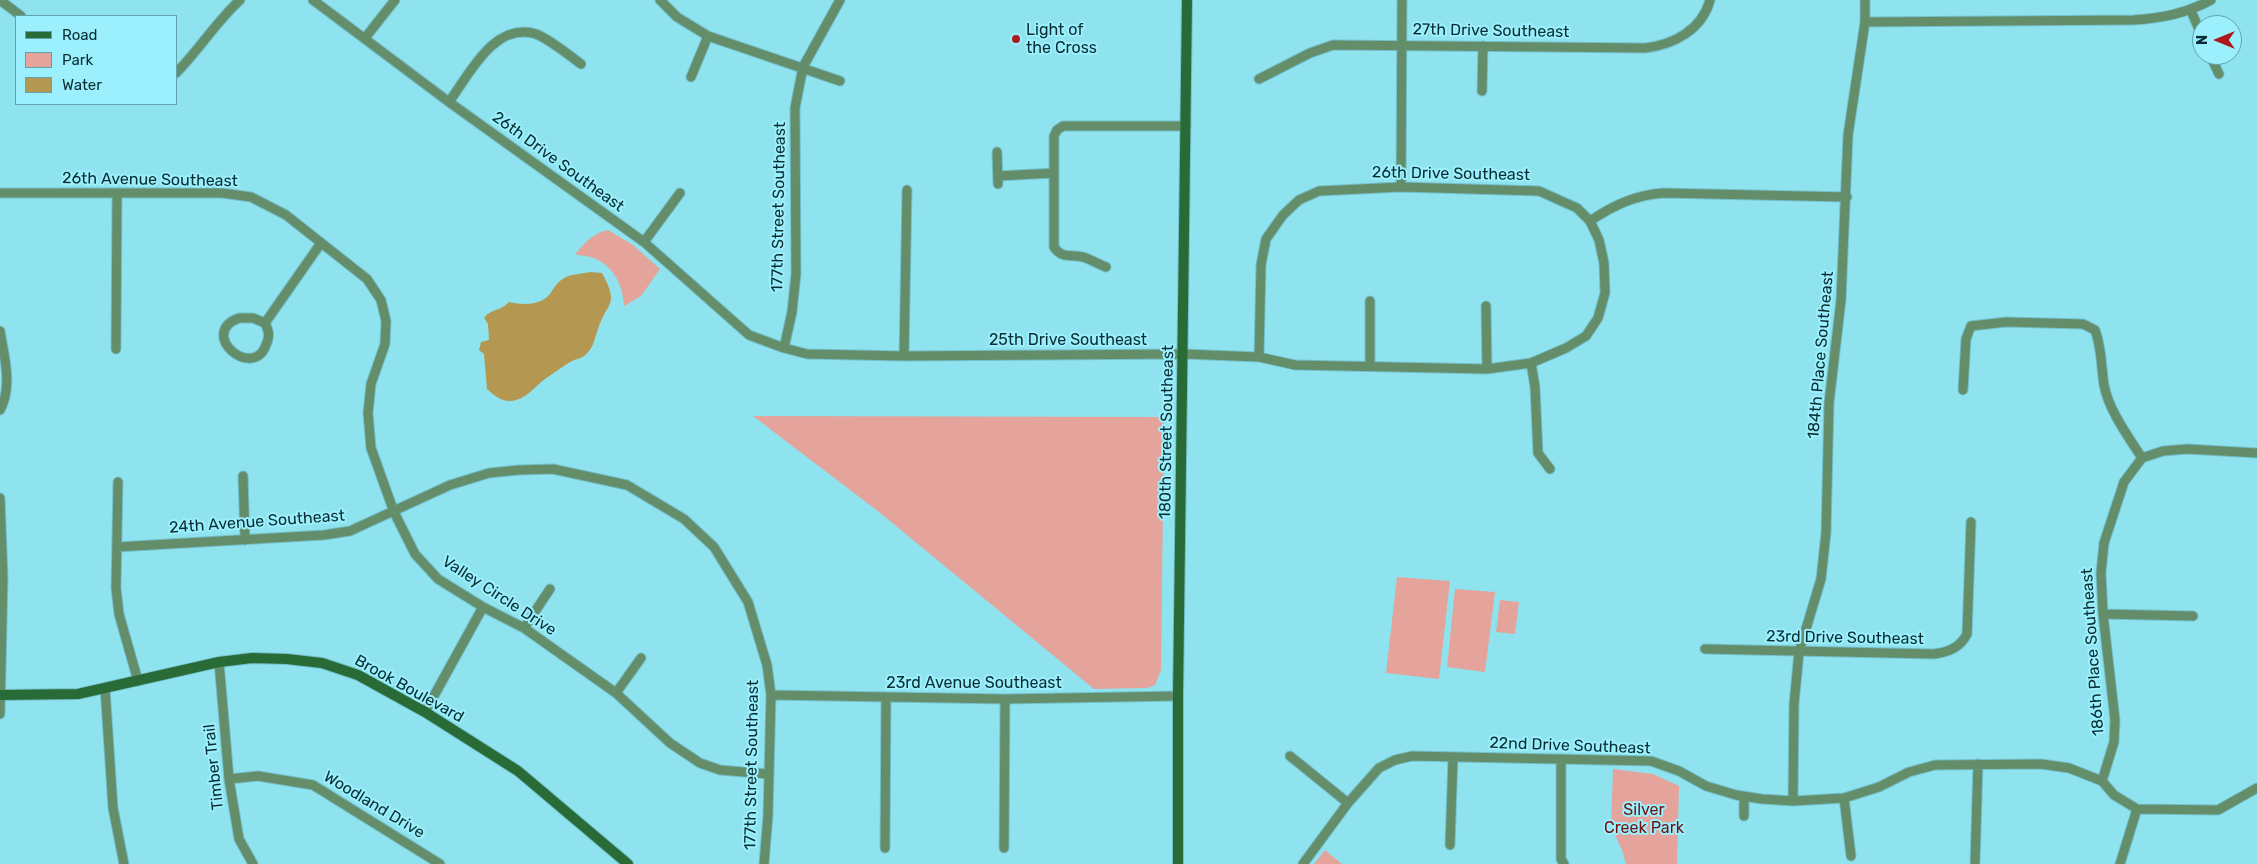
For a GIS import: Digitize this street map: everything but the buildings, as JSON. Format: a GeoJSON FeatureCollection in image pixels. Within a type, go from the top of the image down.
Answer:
{"type":"FeatureCollection","features":[{"type":"Feature","properties":{"kind":"street"},"geometry":{"type":"LineString","coordinates":[[0,0],[20,15]]}},
{"type":"Feature","properties":{"kind":"street"},"geometry":{"type":"LineString","coordinates":[[178,71],[194,55],[225,13],[240,0]]}},
{"type":"Feature","properties":{"kind":"street","name":"26th Drive Southeast"},"geometry":{"type":"LineString","coordinates":[[313,0],[644,242],[749,334],[784,348]]}},
{"type":"Feature","properties":{"kind":"street"},"geometry":{"type":"LineString","coordinates":[[365,38],[395,0]]}},
{"type":"Feature","properties":{"kind":"street"},"geometry":{"type":"LineString","coordinates":[[660,0],[677,16],[708,36],[840,81]]}},
{"type":"Feature","properties":{"kind":"street","name":"177th Street Southeast"},"geometry":{"type":"LineString","coordinates":[[784,348],[792,312],[796,274],[795,108],[803,67],[840,0]]}},
{"type":"Feature","properties":{"kind":"street","name":"180th Street Southeast"},"geometry":{"type":"LineString","coordinates":[[1178,864],[1178,696],[1184,354],[1187,0]]}},
{"type":"Feature","properties":{"kind":"street"},"geometry":{"type":"LineString","coordinates":[[1401,187],[1402,0]]}},
{"type":"Feature","properties":{"kind":"street","name":"27th Drive Southeast"},"geometry":{"type":"LineString","coordinates":[[1258,79],[1310,52],[1333,45],[1645,48],[1663,46],[1682,37],[1696,24],[1708,8],[1710,0]]}},
{"type":"Feature","properties":{"kind":"street","name":"184th Place Southeast"},"geometry":{"type":"LineString","coordinates":[[1793,801],[1794,704],[1799,652],[1820,579],[1826,533],[1829,402],[1841,300],[1847,197],[1848,135],[1865,22],[1865,0]]}},
{"type":"Feature","properties":{"kind":"street"},"geometry":{"type":"LineString","coordinates":[[1865,22],[2133,20],[2164,18],[2191,10],[2211,0]]}},
{"type":"Feature","properties":{"kind":"street"},"geometry":{"type":"LineString","coordinates":[[2191,10],[2193,15]]}},
{"type":"Feature","properties":{"kind":"street"},"geometry":{"type":"LineString","coordinates":[[450,102],[490,46],[505,36],[520,32],[537,34],[581,64]]}},
{"type":"Feature","properties":{"kind":"street"},"geometry":{"type":"LineString","coordinates":[[691,77],[708,36]]}},
{"type":"Feature","properties":{"kind":"street"},"geometry":{"type":"LineString","coordinates":[[1482,91],[1483,46]]}},
{"type":"Feature","properties":{"kind":"street"},"geometry":{"type":"LineString","coordinates":[[2215,65],[2219,74]]}},
{"type":"Feature","properties":{"kind":"street"},"geometry":{"type":"LineString","coordinates":[[1106,267],[1082,257],[1066,257],[1058,253],[1054,247],[1054,136],[1057,130],[1063,126],[1186,126]]}},
{"type":"Feature","properties":{"kind":"street"},"geometry":{"type":"LineString","coordinates":[[997,152],[998,180],[1054,174]]}},
{"type":"Feature","properties":{"kind":"street","name":"26th Drive Southeast"},"geometry":{"type":"LineString","coordinates":[[1259,357],[1261,265],[1266,239],[1286,212],[1299,200],[1319,191],[1401,187],[1539,191],[1577,208],[1590,221]]}},
{"type":"Feature","properties":{"kind":"street"},"geometry":{"type":"LineString","coordinates":[[904,356],[906,190]]}},
{"type":"Feature","properties":{"kind":"street","name":"26th Avenue Southeast"},"geometry":{"type":"LineString","coordinates":[[0,193],[222,193],[251,196],[286,215],[367,279],[382,300]]}},
{"type":"Feature","properties":{"kind":"street"},"geometry":{"type":"LineString","coordinates":[[644,242],[680,193]]}},
{"type":"Feature","properties":{"kind":"street"},"geometry":{"type":"LineString","coordinates":[[116,349],[117,194]]}},
{"type":"Feature","properties":{"kind":"street"},"geometry":{"type":"LineString","coordinates":[[1590,221],[1615,205],[1645,194],[1847,197]]}},
{"type":"Feature","properties":{"kind":"street","name":"25th Drive Southeast"},"geometry":{"type":"LineString","coordinates":[[784,348],[807,354],[904,356],[1184,354],[1259,357],[1295,365],[1487,369],[1530,363],[1566,348],[1586,336],[1598,318],[1605,293],[1604,263],[1599,240],[1590,221]]}},
{"type":"Feature","properties":{"kind":"street"},"geometry":{"type":"LineString","coordinates":[[265,323],[253,318],[239,318],[231,321],[224,333],[228,348],[232,354],[242,357],[259,355],[264,350],[269,338],[265,323],[321,243]]}},
{"type":"Feature","properties":{"kind":"street","name":"Valley Circle Drive"},"geometry":{"type":"LineString","coordinates":[[382,300],[386,321],[385,344],[371,384],[368,413],[371,448],[394,512],[415,554],[438,579],[483,607],[524,628],[616,693],[670,743],[700,763],[720,770],[768,774]]}},
{"type":"Feature","properties":{"kind":"street"},"geometry":{"type":"LineString","coordinates":[[1370,301],[1370,366]]}},
{"type":"Feature","properties":{"kind":"street"},"geometry":{"type":"LineString","coordinates":[[1486,306],[1487,369]]}},
{"type":"Feature","properties":{"kind":"street"},"geometry":{"type":"LineString","coordinates":[[1963,390],[1966,338],[1971,326],[2006,322],[2083,324],[2096,330],[2100,342],[2104,387],[2118,419],[2142,458],[2164,451],[2187,448],[2257,452]]}},
{"type":"Feature","properties":{"kind":"street"},"geometry":{"type":"LineString","coordinates":[[0,331],[6,375],[5,392],[0,410]]}},
{"type":"Feature","properties":{"kind":"street"},"geometry":{"type":"LineString","coordinates":[[1530,363],[1535,387],[1538,452],[1550,469]]}},
{"type":"Feature","properties":{"kind":"street","name":"186th Place Southeast"},"geometry":{"type":"LineString","coordinates":[[2102,781],[2114,742],[2115,720],[2103,614],[2101,573],[2104,543],[2124,482],[2142,458]]}},
{"type":"Feature","properties":{"kind":"street","name":"24th Avenue Southeast"},"geometry":{"type":"LineString","coordinates":[[117,547],[324,535],[350,531],[450,486],[488,473],[553,469],[626,485]]}},
{"type":"Feature","properties":{"kind":"street"},"geometry":{"type":"LineString","coordinates":[[243,476],[246,540]]}},
{"type":"Feature","properties":{"kind":"street"},"geometry":{"type":"LineString","coordinates":[[118,482],[116,588],[118,614],[138,681]]}},
{"type":"Feature","properties":{"kind":"street","name":"177th Street Southeast"},"geometry":{"type":"LineString","coordinates":[[626,485],[684,519],[714,547],[748,602],[767,665],[771,695],[768,815],[764,864]]}},
{"type":"Feature","properties":{"kind":"street"},"geometry":{"type":"LineString","coordinates":[[0,498],[2,578],[0,714]]}},
{"type":"Feature","properties":{"kind":"street","name":"23rd Drive Southeast"},"geometry":{"type":"LineString","coordinates":[[1705,649],[1934,654],[1947,652],[1961,644],[1967,634],[1969,625],[1971,522]]}},
{"type":"Feature","properties":{"kind":"street"},"geometry":{"type":"LineString","coordinates":[[524,628],[550,589]]}},
{"type":"Feature","properties":{"kind":"street"},"geometry":{"type":"LineString","coordinates":[[425,712],[483,607]]}},
{"type":"Feature","properties":{"kind":"street"},"geometry":{"type":"LineString","coordinates":[[2103,614],[2193,616]]}},
{"type":"Feature","properties":{"kind":"street","name":"Brook Boulevard"},"geometry":{"type":"LineString","coordinates":[[105,688],[219,662],[252,658],[322,663],[358,675],[425,712],[518,771],[628,864]]}},
{"type":"Feature","properties":{"kind":"street"},"geometry":{"type":"LineString","coordinates":[[616,693],[641,658]]}},
{"type":"Feature","properties":{"kind":"street","name":"Timber Trail"},"geometry":{"type":"LineString","coordinates":[[219,662],[229,779],[239,839],[253,864]]}},
{"type":"Feature","properties":{"kind":"street"},"geometry":{"type":"LineString","coordinates":[[0,695],[78,694],[105,688],[113,808],[124,864]]}},
{"type":"Feature","properties":{"kind":"street","name":"23rd Avenue Southeast"},"geometry":{"type":"LineString","coordinates":[[771,695],[1004,699],[1178,696]]}},
{"type":"Feature","properties":{"kind":"street"},"geometry":{"type":"LineString","coordinates":[[885,848],[886,698]]}},
{"type":"Feature","properties":{"kind":"street"},"geometry":{"type":"LineString","coordinates":[[1004,699],[1004,848]]}},
{"type":"Feature","properties":{"kind":"street"},"geometry":{"type":"LineString","coordinates":[[1290,756],[1348,803]]}},
{"type":"Feature","properties":{"kind":"street","name":"22nd Drive Southeast"},"geometry":{"type":"LineString","coordinates":[[1303,864],[1348,803],[1379,768],[1396,760],[1412,756],[1651,761],[1679,771],[1706,786],[1744,797],[1793,801],[1844,798],[1879,787],[1909,772],[1935,765],[2041,764],[2069,768],[2102,781],[2114,795],[2137,808],[2218,810],[2257,788]]}},
{"type":"Feature","properties":{"kind":"street"},"geometry":{"type":"LineString","coordinates":[[1450,844],[1453,757]]}},
{"type":"Feature","properties":{"kind":"street"},"geometry":{"type":"LineString","coordinates":[[1560,759],[1561,859],[1564,864]]}},
{"type":"Feature","properties":{"kind":"street"},"geometry":{"type":"LineString","coordinates":[[1975,864],[1978,764]]}},
{"type":"Feature","properties":{"kind":"street","name":"Woodland Drive"},"geometry":{"type":"LineString","coordinates":[[229,779],[258,776],[313,785],[440,864]]}},
{"type":"Feature","properties":{"kind":"street"},"geometry":{"type":"LineString","coordinates":[[1744,797],[1744,816]]}},
{"type":"Feature","properties":{"kind":"street"},"geometry":{"type":"LineString","coordinates":[[1844,798],[1851,856]]}},
{"type":"Feature","properties":{"kind":"street"},"geometry":{"type":"LineString","coordinates":[[2120,864],[2137,808]]}},
{"type":"Feature","properties":{"kind":"green space"},"geometry":{"type":"Polygon","coordinates":[[[608,230],[633,245],[660,269],[641,296],[624,306],[622,291],[612,271],[594,258],[575,254],[594,236],[608,230]]]}},
{"type":"Feature","properties":{"kind":"green space"},"geometry":{"type":"Polygon","coordinates":[[[753,416],[1164,417],[1161,670],[1155,685],[1147,688],[1094,689],[879,512],[753,416]]]}},
{"type":"Feature","properties":{"kind":"green space"},"geometry":{"type":"Polygon","coordinates":[[[1397,577],[1450,581],[1439,679],[1386,673],[1397,577]]]}},
{"type":"Feature","properties":{"kind":"green space"},"geometry":{"type":"Polygon","coordinates":[[[1455,589],[1495,592],[1485,672],[1447,667],[1455,589]]]}},
{"type":"Feature","properties":{"kind":"green space"},"geometry":{"type":"Polygon","coordinates":[[[1500,600],[1519,602],[1515,634],[1496,632],[1500,600]]]}},
{"type":"Feature","properties":{"kind":"green space","name":"Silver Creek Park"},"geometry":{"type":"Polygon","coordinates":[[[1613,769],[1653,774],[1679,786],[1677,864],[1626,864],[1611,826],[1613,769]]]}},
{"type":"Feature","properties":{"kind":"green space"},"geometry":{"type":"Polygon","coordinates":[[[1325,850],[1342,864],[1314,864],[1325,850]]]}},
{"type":"Feature","properties":{"kind":"water"},"geometry":{"type":"Polygon","coordinates":[[[590,272],[602,273],[611,298],[590,350],[583,357],[559,369],[529,393],[516,400],[506,401],[500,399],[487,389],[484,354],[479,350],[481,342],[489,340],[488,324],[484,318],[486,315],[509,302],[525,304],[541,301],[566,277],[590,272]]]}},
{"type":"Feature","properties":{"kind":"place","name":"Light of the Cross"},"geometry":{"type":"Point","coordinates":[1016,39]}}]}
